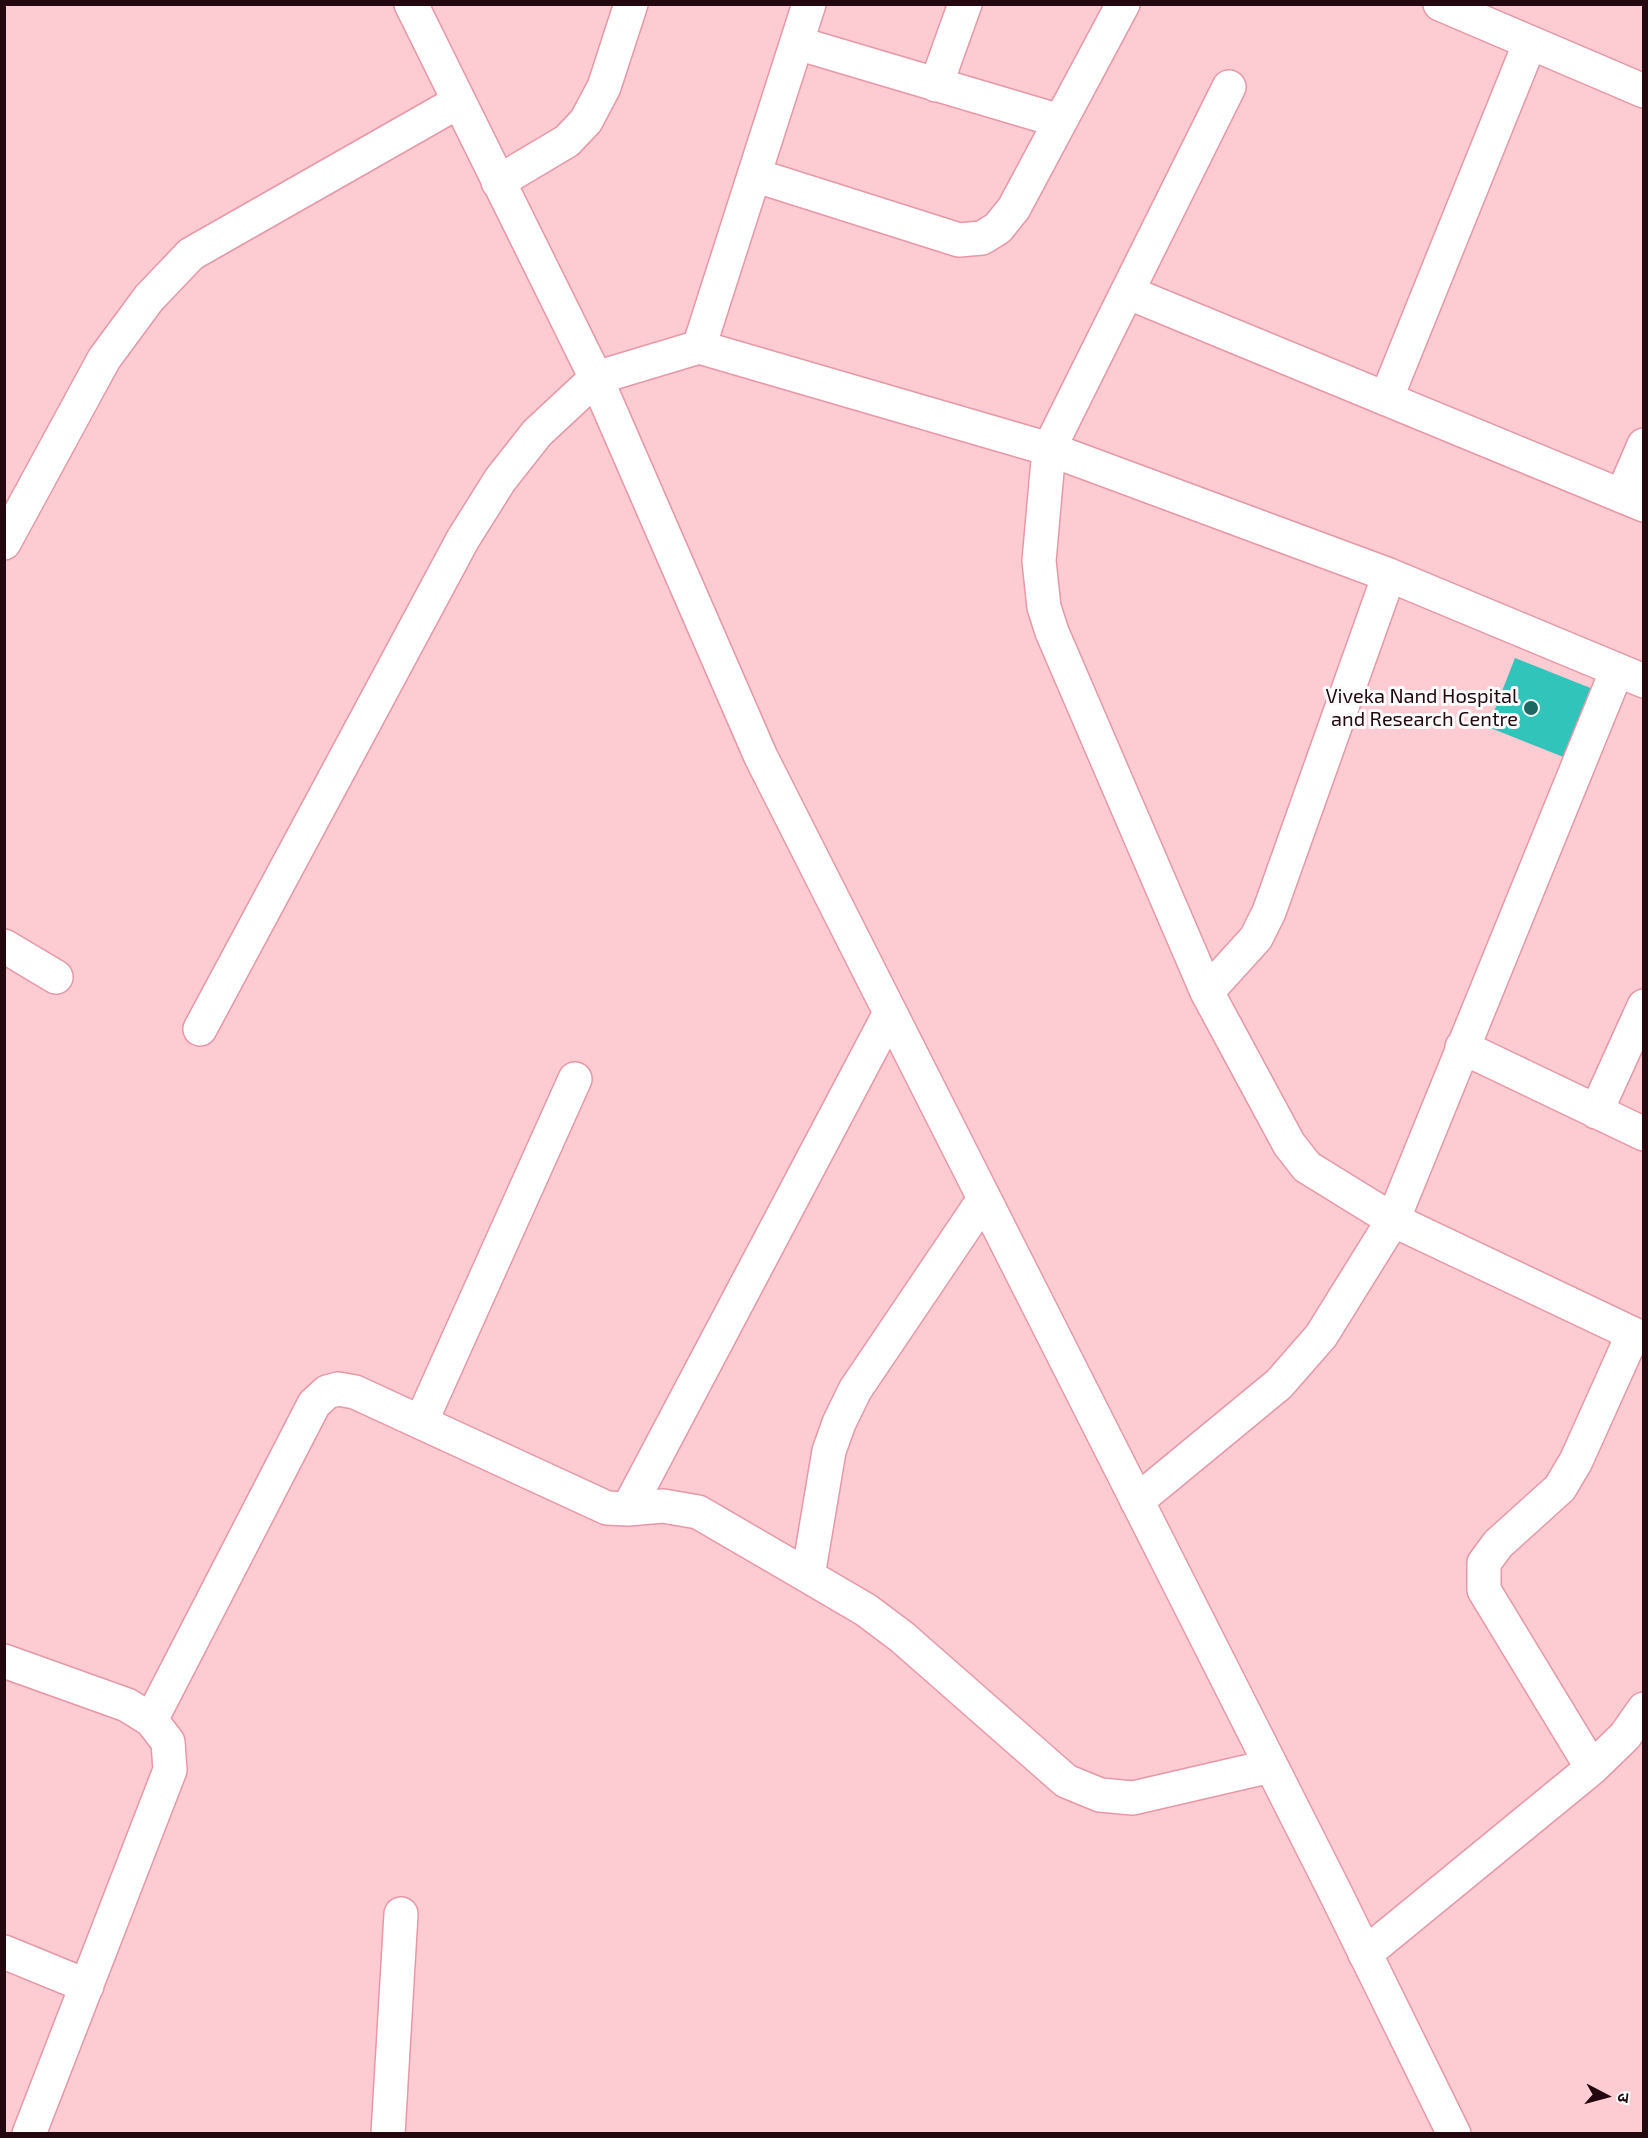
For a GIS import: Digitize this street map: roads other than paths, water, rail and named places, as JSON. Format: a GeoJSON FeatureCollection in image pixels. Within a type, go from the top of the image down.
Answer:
{"type":"FeatureCollection","features":[{"type":"Feature","properties":{"kind":"street"},"geometry":{"type":"LineString","coordinates":[[411,4],[596,378],[761,757],[1454,2133]]}},
{"type":"Feature","properties":{"kind":"street"},"geometry":{"type":"LineString","coordinates":[[498,182],[567,141],[586,121],[604,87],[631,4]]}},
{"type":"Feature","properties":{"kind":"street"},"geometry":{"type":"LineString","coordinates":[[699,347],[809,4]]}},
{"type":"Feature","properties":{"kind":"street"},"geometry":{"type":"LineString","coordinates":[[936,85],[965,4]]}},
{"type":"Feature","properties":{"kind":"street"},"geometry":{"type":"LineString","coordinates":[[754,175],[959,240],[982,238],[998,228],[1014,208],[1123,4]]}},
{"type":"Feature","properties":{"kind":"street"},"geometry":{"type":"LineString","coordinates":[[1440,4],[1530,45],[1644,91]]}},
{"type":"Feature","properties":{"kind":"street"},"geometry":{"type":"LineString","coordinates":[[797,43],[1060,121]]}},
{"type":"Feature","properties":{"kind":"street"},"geometry":{"type":"LineString","coordinates":[[1386,399],[1530,45]]}},
{"type":"Feature","properties":{"kind":"street"},"geometry":{"type":"LineString","coordinates":[[1229,87],[1048,449],[1039,561],[1044,607],[1052,632],[1207,992],[1289,1144],[1301,1159],[1315,1172],[1393,1221],[1638,1337],[1576,1461],[1560,1488],[1498,1544],[1484,1563],[1484,1590],[1592,1768]]}},
{"type":"Feature","properties":{"kind":"street"},"geometry":{"type":"LineString","coordinates":[[4,543],[104,359],[149,298],[191,254],[458,102]]}},
{"type":"Feature","properties":{"kind":"street"},"geometry":{"type":"LineString","coordinates":[[1127,292],[1633,500],[1644,445]]}},
{"type":"Feature","properties":{"kind":"street"},"geometry":{"type":"LineString","coordinates":[[200,1029],[463,539],[500,480],[537,433],[596,378],[699,347],[1048,449],[1389,575],[1630,676],[1462,1047],[1393,1221],[1321,1336],[1279,1384],[1137,1501]]}},
{"type":"Feature","properties":{"kind":"street"},"geometry":{"type":"LineString","coordinates":[[1207,992],[1256,938],[1269,912],[1389,575]]}},
{"type":"Feature","properties":{"kind":"street"},"geometry":{"type":"LineString","coordinates":[[4,946],[56,977]]}},
{"type":"Feature","properties":{"kind":"street"},"geometry":{"type":"LineString","coordinates":[[1596,1112],[1644,1006]]}},
{"type":"Feature","properties":{"kind":"street"},"geometry":{"type":"LineString","coordinates":[[628,1509],[890,1012]]}},
{"type":"Feature","properties":{"kind":"street"},"geometry":{"type":"LineString","coordinates":[[1462,1047],[1644,1134]]}},
{"type":"Feature","properties":{"kind":"street"},"geometry":{"type":"LineString","coordinates":[[421,1422],[575,1079]]}},
{"type":"Feature","properties":{"kind":"street"},"geometry":{"type":"LineString","coordinates":[[808,1576],[829,1451],[839,1423],[855,1390],[984,1199]]}},
{"type":"Feature","properties":{"kind":"street"},"geometry":{"type":"LineString","coordinates":[[151,1720],[314,1404],[327,1392],[338,1389],[355,1392],[607,1508],[663,1506],[698,1512],[866,1610],[902,1637],[1065,1781],[1100,1795],[1133,1798],[1271,1766]]}},
{"type":"Feature","properties":{"kind":"street"},"geometry":{"type":"LineString","coordinates":[[4,1661],[128,1705],[151,1720],[168,1742],[170,1770],[29,2133]]}},
{"type":"Feature","properties":{"kind":"street"},"geometry":{"type":"LineString","coordinates":[[1365,1954],[1592,1768],[1624,1736],[1644,1709]]}},
{"type":"Feature","properties":{"kind":"street"},"geometry":{"type":"LineString","coordinates":[[388,2133],[401,1914]]}},
{"type":"Feature","properties":{"kind":"street"},"geometry":{"type":"LineString","coordinates":[[4,1952],[87,1986]]}},
{"type":"Feature","properties":{"kind":"place","name":"Viveka Nand Hospital and Research Centre"},"geometry":{"type":"Point","coordinates":[1531,708]}}]}
